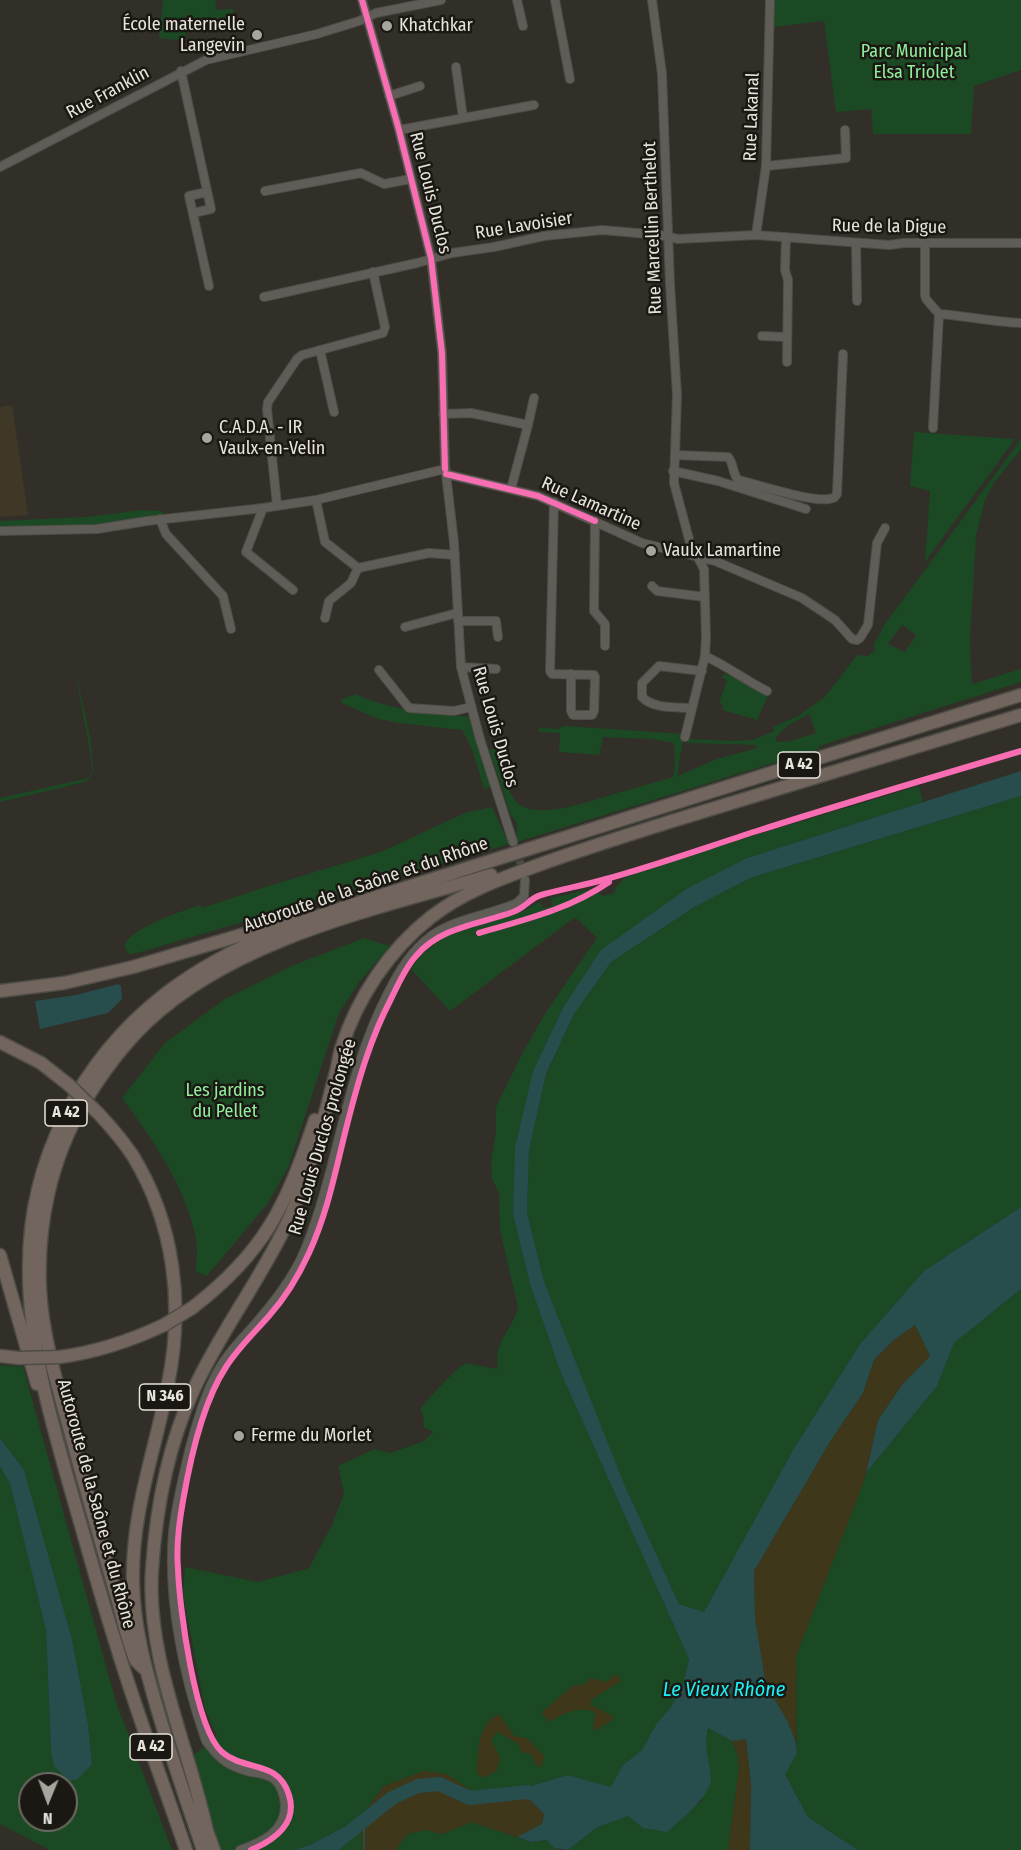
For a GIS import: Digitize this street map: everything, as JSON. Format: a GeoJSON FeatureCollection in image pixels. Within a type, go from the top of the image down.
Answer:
{"type":"FeatureCollection","features":[{"type":"Feature","properties":{"kind":"highway","name":"Autoroute de la Saône et du Rhône"},"geometry":{"type":"LineString","coordinates":[[186,1850],[116,1644],[51,1422],[29,1298],[32,1217],[41,1176],[70,1104],[109,1048],[134,1021],[196,972],[234,951],[308,920],[565,837],[1021,695]]}},
{"type":"Feature","properties":{"kind":"highway","name":"Autoroute de la Saône et du Rhône"},"geometry":{"type":"LineString","coordinates":[[210,1850],[207,1831],[171,1701],[154,1622],[152,1574],[158,1519],[174,1442],[190,1398],[292,1212],[333,1065],[362,1000],[377,974],[393,954],[431,916],[488,883],[578,850],[1021,715]]}},
{"type":"Feature","properties":{"kind":"highway"},"geometry":{"type":"LineString","coordinates":[[146,1670],[136,1662],[124,1623],[88,1499],[45,1327],[40,1291],[39,1256],[43,1221],[48,1193],[69,1130],[100,1077],[132,1036],[168,1004],[237,961],[284,940],[355,916],[578,850]]}},
{"type":"Feature","properties":{"kind":"highway"},"geometry":{"type":"LineString","coordinates":[[0,991],[52,985],[100,975],[134,967],[288,920],[308,920]]}},
{"type":"Feature","properties":{"kind":"highway","name":"N 346"},"geometry":{"type":"LineString","coordinates":[[0,1041],[41,1063],[69,1084],[99,1114],[133,1157],[156,1203],[170,1250],[177,1301],[174,1346],[168,1385],[138,1505],[133,1564],[134,1603],[146,1670],[173,1762],[210,1850]]}},
{"type":"Feature","properties":{"kind":"highway"},"geometry":{"type":"LineString","coordinates":[[0,1356],[60,1357],[110,1347],[164,1325],[192,1308],[218,1288],[256,1248],[304,1167]]}},
{"type":"Feature","properties":{"kind":"highway"},"geometry":{"type":"LineString","coordinates":[[0,1255],[42,1403],[51,1422]]}},
{"type":"Feature","properties":{"kind":"highway","name":"N 346"},"geometry":{"type":"LineString","coordinates":[[133,1564],[138,1575],[155,1680],[183,1768],[207,1831]]}},
{"type":"Feature","properties":{"kind":"street","name":"Rue Louis Duclos"},"geometry":{"type":"LineString","coordinates":[[362,0],[399,130],[431,258],[442,353],[446,472],[455,555],[461,667],[471,707],[513,842]]}},
{"type":"Feature","properties":{"kind":"street","name":"Rue Franklin"},"geometry":{"type":"LineString","coordinates":[[0,167],[206,60],[316,34],[376,13],[441,0]]}},
{"type":"Feature","properties":{"kind":"street"},"geometry":{"type":"LineString","coordinates":[[517,0],[523,26]]}},
{"type":"Feature","properties":{"kind":"street"},"geometry":{"type":"LineString","coordinates":[[555,0],[570,79]]}},
{"type":"Feature","properties":{"kind":"street","name":"Rue Marcellin Berthelot"},"geometry":{"type":"LineString","coordinates":[[652,0],[662,74],[677,395],[674,483],[687,533],[704,569],[705,656],[685,737]]}},
{"type":"Feature","properties":{"kind":"street","name":"Rue Lakanal"},"geometry":{"type":"LineString","coordinates":[[756,235],[766,166],[770,0]]}},
{"type":"Feature","properties":{"kind":"street"},"geometry":{"type":"LineString","coordinates":[[456,67],[463,118]]}},
{"type":"Feature","properties":{"kind":"street"},"geometry":{"type":"LineString","coordinates":[[181,71],[211,209],[192,213]]}},
{"type":"Feature","properties":{"kind":"street"},"geometry":{"type":"LineString","coordinates":[[389,96],[420,86]]}},
{"type":"Feature","properties":{"kind":"street"},"geometry":{"type":"LineString","coordinates":[[399,130],[534,105]]}},
{"type":"Feature","properties":{"kind":"street"},"geometry":{"type":"LineString","coordinates":[[766,166],[846,158],[845,130]]}},
{"type":"Feature","properties":{"kind":"street"},"geometry":{"type":"LineString","coordinates":[[265,191],[361,173],[384,184],[411,179]]}},
{"type":"Feature","properties":{"kind":"street"},"geometry":{"type":"LineString","coordinates":[[207,192],[189,196],[209,286]]}},
{"type":"Feature","properties":{"kind":"street","name":"Rue Lavoisier"},"geometry":{"type":"LineString","coordinates":[[264,297],[452,253],[544,236],[602,230],[689,240],[756,235]]}},
{"type":"Feature","properties":{"kind":"street","name":"Rue de la Digue"},"geometry":{"type":"LineString","coordinates":[[756,235],[889,245],[1021,243]]}},
{"type":"Feature","properties":{"kind":"street"},"geometry":{"type":"LineString","coordinates":[[786,237],[787,362]]}},
{"type":"Feature","properties":{"kind":"street"},"geometry":{"type":"LineString","coordinates":[[856,243],[857,301]]}},
{"type":"Feature","properties":{"kind":"street"},"geometry":{"type":"LineString","coordinates":[[924,243],[925,295],[939,314],[933,428]]}},
{"type":"Feature","properties":{"kind":"street"},"geometry":{"type":"LineString","coordinates":[[277,506],[267,421],[268,402],[297,358],[302,355],[383,333],[385,327],[373,272]]}},
{"type":"Feature","properties":{"kind":"street"},"geometry":{"type":"LineString","coordinates":[[939,314],[969,316],[988,322],[1021,323]]}},
{"type":"Feature","properties":{"kind":"street"},"geometry":{"type":"LineString","coordinates":[[762,336],[787,337]]}},
{"type":"Feature","properties":{"kind":"street"},"geometry":{"type":"LineString","coordinates":[[320,350],[334,412]]}},
{"type":"Feature","properties":{"kind":"street"},"geometry":{"type":"LineString","coordinates":[[675,455],[728,457],[738,480],[814,498],[831,499],[835,497],[837,494],[843,354]]}},
{"type":"Feature","properties":{"kind":"street"},"geometry":{"type":"LineString","coordinates":[[511,489],[534,398]]}},
{"type":"Feature","properties":{"kind":"street"},"geometry":{"type":"LineString","coordinates":[[443,414],[471,413],[528,424]]}},
{"type":"Feature","properties":{"kind":"street"},"geometry":{"type":"LineString","coordinates":[[673,471],[718,481],[806,509]]}},
{"type":"Feature","properties":{"kind":"street","name":"Rue Lamartine"},"geometry":{"type":"LineString","coordinates":[[0,531],[88,530],[160,519],[263,508],[316,500],[446,472],[554,502],[642,543],[715,561],[802,598],[835,620],[852,639],[860,638],[868,625],[878,543],[885,528]]}},
{"type":"Feature","properties":{"kind":"street"},"geometry":{"type":"LineString","coordinates":[[316,500],[325,542],[358,567],[429,553],[455,555]]}},
{"type":"Feature","properties":{"kind":"street"},"geometry":{"type":"LineString","coordinates":[[554,502],[550,671],[552,674],[571,674],[595,676],[592,715],[573,715],[571,711],[571,674]]}},
{"type":"Feature","properties":{"kind":"street"},"geometry":{"type":"LineString","coordinates":[[263,508],[246,552],[293,590]]}},
{"type":"Feature","properties":{"kind":"street"},"geometry":{"type":"LineString","coordinates":[[160,519],[166,534],[223,596],[231,629]]}},
{"type":"Feature","properties":{"kind":"street"},"geometry":{"type":"LineString","coordinates":[[595,521],[594,611],[605,624],[605,646]]}},
{"type":"Feature","properties":{"kind":"street"},"geometry":{"type":"LineString","coordinates":[[325,618],[329,601],[351,583],[358,567]]}},
{"type":"Feature","properties":{"kind":"street"},"geometry":{"type":"LineString","coordinates":[[652,586],[657,591],[705,597]]}},
{"type":"Feature","properties":{"kind":"street"},"geometry":{"type":"LineString","coordinates":[[405,627],[458,617],[496,621],[498,637]]}},
{"type":"Feature","properties":{"kind":"street"},"geometry":{"type":"LineString","coordinates":[[705,656],[732,669],[740,677],[767,691]]}},
{"type":"Feature","properties":{"kind":"street"},"geometry":{"type":"LineString","coordinates":[[691,708],[653,705],[646,702],[642,697],[642,683],[659,666],[702,670]]}},
{"type":"Feature","properties":{"kind":"street"},"geometry":{"type":"LineString","coordinates":[[461,667],[496,669]]}},
{"type":"Feature","properties":{"kind":"street"},"geometry":{"type":"LineString","coordinates":[[380,670],[409,708],[454,711],[471,707]]}},
{"type":"Feature","properties":{"kind":"street","name":"Rue Louis Duclos prolongée"},"geometry":{"type":"LineString","coordinates":[[240,1850],[265,1839],[278,1829],[285,1816],[283,1792],[270,1776],[233,1767],[214,1752],[200,1724],[182,1652],[174,1594],[173,1533],[177,1500],[202,1404],[230,1351],[268,1308],[288,1281],[305,1251],[324,1196],[362,1053],[379,1010],[407,959],[419,945],[444,928],[517,903],[524,896],[525,880]]}},
{"type":"Feature","properties":{"kind":"shaded area"},"geometry":{"type":"Polygon","coordinates":[[[12,405],[28,515],[0,517],[0,407],[12,405]]]}},
{"type":"Feature","properties":{"kind":"green space"},"geometry":{"type":"Polygon","coordinates":[[[163,0],[216,0],[215,10],[233,9],[237,25],[188,19],[185,41],[159,38],[163,0]]]}},
{"type":"Feature","properties":{"kind":"green space","name":"Parc Municipal Elsa Triolet"},"geometry":{"type":"Polygon","coordinates":[[[774,0],[1021,0],[1021,70],[974,86],[971,134],[873,134],[871,109],[836,112],[824,21],[774,27],[774,0]]]}},
{"type":"Feature","properties":{"kind":"green space"},"geometry":{"type":"Polygon","coordinates":[[[914,432],[1015,439],[925,562],[930,491],[910,486],[914,432]]]}},
{"type":"Feature","properties":{"kind":"green space"},"geometry":{"type":"Polygon","coordinates":[[[1021,439],[1021,449],[994,483],[985,500],[976,536],[970,641],[972,684],[1021,669],[1021,682],[819,746],[819,749],[517,842],[517,824],[511,816],[489,749],[497,750],[500,766],[515,800],[530,809],[557,809],[572,806],[673,777],[675,767],[674,743],[651,739],[603,737],[599,755],[559,752],[560,733],[538,732],[539,728],[560,729],[566,726],[684,734],[677,776],[717,759],[754,749],[758,745],[688,743],[688,739],[752,740],[775,731],[773,727],[798,716],[825,697],[857,655],[868,656],[876,649],[873,646],[885,624],[1021,439]],[[902,625],[888,644],[905,652],[916,635],[902,625]],[[809,714],[781,731],[775,739],[777,742],[791,741],[816,733],[809,714]]]}},
{"type":"Feature","properties":{"kind":"green space"},"geometry":{"type":"Polygon","coordinates":[[[142,510],[165,513],[160,517],[104,525],[0,529],[0,521],[87,517],[142,510]]]}},
{"type":"Feature","properties":{"kind":"green space"},"geometry":{"type":"Polygon","coordinates":[[[75,670],[90,740],[93,766],[90,778],[80,783],[0,802],[0,798],[89,778],[92,769],[90,752],[75,670]]]}},
{"type":"Feature","properties":{"kind":"green space"},"geometry":{"type":"Polygon","coordinates":[[[724,673],[769,694],[757,720],[722,710],[723,705],[719,703],[727,680],[722,678],[724,673]]]}},
{"type":"Feature","properties":{"kind":"green space"},"geometry":{"type":"Polygon","coordinates":[[[355,694],[398,708],[470,717],[492,786],[484,789],[472,749],[462,730],[375,718],[342,703],[341,700],[355,694]]]}},
{"type":"Feature","properties":{"kind":"green space"},"geometry":{"type":"Polygon","coordinates":[[[919,786],[923,802],[747,858],[602,950],[564,1006],[533,1071],[513,1214],[530,1284],[560,1371],[689,1659],[683,1684],[672,1706],[657,1723],[642,1750],[623,1765],[611,1787],[567,1775],[519,1790],[473,1792],[446,1774],[424,1771],[384,1786],[359,1819],[310,1845],[293,1850],[220,1850],[193,1756],[217,1736],[205,1709],[183,1595],[185,1567],[258,1582],[309,1568],[333,1523],[344,1493],[338,1466],[374,1449],[390,1453],[424,1441],[433,1432],[424,1427],[420,1410],[448,1378],[465,1363],[498,1369],[498,1351],[518,1307],[500,1230],[499,1193],[492,1179],[491,1160],[496,1133],[496,1107],[546,1012],[597,938],[575,917],[450,1011],[411,969],[421,955],[451,934],[519,913],[540,902],[543,908],[552,906],[551,898],[591,889],[604,896],[614,893],[616,887],[627,876],[919,786]]]}},
{"type":"Feature","properties":{"kind":"green space"},"geometry":{"type":"Polygon","coordinates":[[[1021,796],[1021,1207],[924,1271],[860,1344],[793,1450],[704,1612],[679,1604],[625,1486],[544,1283],[527,1212],[529,1150],[546,1075],[574,1014],[611,962],[696,906],[753,877],[1021,796]]]}},
{"type":"Feature","properties":{"kind":"green space"},"geometry":{"type":"Polygon","coordinates":[[[492,807],[509,844],[133,954],[128,953],[124,947],[135,933],[169,916],[200,905],[202,908],[381,852],[467,812],[492,807]]]}},
{"type":"Feature","properties":{"kind":"green space","name":"Les jardins du Pellet"},"geometry":{"type":"Polygon","coordinates":[[[364,938],[390,946],[360,981],[339,1013],[288,1168],[268,1203],[207,1276],[196,1272],[196,1239],[185,1201],[156,1147],[122,1098],[164,1044],[225,999],[294,965],[364,938]]]}},
{"type":"Feature","properties":{"kind":"green space"},"geometry":{"type":"Polygon","coordinates":[[[1021,1289],[1021,1850],[858,1850],[808,1817],[785,1773],[797,1754],[796,1656],[866,1473],[937,1386],[954,1343],[1021,1289]]]}},
{"type":"Feature","properties":{"kind":"green space"},"geometry":{"type":"Polygon","coordinates":[[[0,1365],[23,1367],[116,1702],[172,1850],[50,1850],[0,1824],[0,1466],[10,1484],[46,1630],[51,1752],[55,1766],[61,1772],[18,1772],[18,1832],[78,1832],[78,1773],[92,1764],[88,1724],[72,1639],[24,1470],[0,1438],[0,1365]]]}},
{"type":"Feature","properties":{"kind":"green space"},"geometry":{"type":"Polygon","coordinates":[[[708,1728],[732,1741],[738,1756],[739,1769],[728,1850],[568,1850],[596,1828],[628,1816],[643,1828],[701,1802],[712,1777],[705,1749],[708,1728]]]}},
{"type":"Feature","properties":{"kind":"green space"},"geometry":{"type":"Polygon","coordinates":[[[471,1822],[531,1842],[547,1840],[554,1848],[561,1850],[396,1850],[407,1834],[427,1830],[442,1834],[471,1822]]]}},
{"type":"Feature","properties":{"kind":"green space"},"geometry":{"type":"Polygon","coordinates":[[[361,1826],[362,1850],[339,1850],[343,1841],[361,1826]]]}},
{"type":"Feature","properties":{"kind":"sand"},"geometry":{"type":"Polygon","coordinates":[[[915,1325],[930,1356],[902,1385],[878,1420],[863,1484],[796,1656],[796,1743],[788,1722],[766,1685],[755,1618],[754,1571],[831,1440],[863,1393],[874,1360],[895,1339],[915,1325]]]}},
{"type":"Feature","properties":{"kind":"sand"},"geometry":{"type":"Polygon","coordinates":[[[616,1674],[621,1681],[591,1700],[591,1705],[611,1715],[614,1719],[595,1731],[593,1727],[595,1713],[589,1711],[577,1710],[548,1722],[542,1712],[572,1686],[585,1684],[590,1678],[606,1682],[616,1674]]]}},
{"type":"Feature","properties":{"kind":"sand"},"geometry":{"type":"Polygon","coordinates":[[[499,1714],[514,1736],[527,1738],[544,1756],[541,1767],[537,1767],[531,1754],[522,1752],[517,1743],[497,1732],[491,1741],[500,1757],[497,1770],[484,1778],[477,1774],[483,1731],[486,1724],[499,1714]]]}},
{"type":"Feature","properties":{"kind":"sand"},"geometry":{"type":"Polygon","coordinates":[[[708,1728],[746,1739],[751,1784],[750,1850],[728,1850],[739,1769],[738,1756],[733,1741],[708,1728]]]}},
{"type":"Feature","properties":{"kind":"sand"},"geometry":{"type":"Polygon","coordinates":[[[424,1771],[446,1774],[473,1792],[519,1790],[528,1792],[532,1802],[544,1814],[542,1824],[517,1837],[471,1822],[442,1834],[427,1830],[407,1834],[396,1850],[362,1850],[359,1819],[384,1786],[424,1771]]]}},
{"type":"Feature","properties":{"kind":"water","name":"Le Vieux Rhône"},"geometry":{"type":"Polygon","coordinates":[[[1021,771],[1021,796],[753,877],[696,906],[611,962],[574,1014],[546,1074],[529,1150],[527,1212],[544,1282],[625,1486],[679,1604],[704,1612],[793,1450],[860,1344],[924,1271],[1021,1207],[1021,1289],[954,1343],[937,1386],[866,1473],[878,1420],[902,1385],[930,1356],[915,1325],[895,1339],[874,1360],[863,1393],[831,1440],[754,1571],[755,1618],[766,1685],[788,1722],[796,1743],[797,1754],[785,1774],[808,1817],[858,1850],[750,1850],[751,1784],[746,1739],[732,1741],[708,1728],[706,1746],[711,1782],[695,1806],[667,1832],[643,1828],[628,1816],[596,1828],[568,1850],[554,1848],[547,1840],[531,1842],[517,1837],[542,1824],[544,1814],[532,1802],[528,1792],[519,1790],[567,1775],[611,1787],[623,1765],[642,1750],[657,1723],[672,1706],[683,1684],[689,1659],[560,1371],[530,1284],[513,1214],[515,1148],[533,1071],[564,1006],[601,950],[688,888],[747,858],[1021,771]]]}},
{"type":"Feature","properties":{"kind":"water"},"geometry":{"type":"Polygon","coordinates":[[[118,984],[121,986],[122,999],[108,1013],[40,1029],[35,1001],[76,995],[118,984]]]}},
{"type":"Feature","properties":{"kind":"water"},"geometry":{"type":"Polygon","coordinates":[[[0,1438],[24,1470],[72,1639],[88,1724],[92,1764],[78,1779],[78,1772],[60,1772],[54,1766],[51,1752],[46,1630],[10,1484],[0,1466],[0,1438]]]}},
{"type":"Feature","properties":{"kind":"water"},"geometry":{"type":"Polygon","coordinates":[[[359,1819],[361,1826],[343,1841],[339,1850],[293,1850],[310,1845],[359,1819]]]}},
{"type":"Feature","properties":{"kind":"waterway"},"geometry":{"type":"LineString","coordinates":[[327,1850],[392,1798],[418,1786],[439,1784],[470,1798],[528,1792],[543,1798]]}},
{"type":"Feature","properties":{"kind":"waterway"},"geometry":{"type":"LineString","coordinates":[[364,1821],[364,1850]]}},
{"type":"Feature","properties":{"kind":"tunnel"},"geometry":{"type":"LineString","coordinates":[[516,849],[524,875]]}},
{"type":"Feature","properties":{"kind":"cycle path"},"geometry":{"type":"LineString","coordinates":[[362,0],[399,130],[431,258],[442,353],[445,469]]}},
{"type":"Feature","properties":{"kind":"cycle path"},"geometry":{"type":"LineString","coordinates":[[446,474],[538,496],[595,521]]}},
{"type":"Feature","properties":{"kind":"cycle path"},"geometry":{"type":"LineString","coordinates":[[251,1850],[282,1830],[287,1823],[291,1805],[284,1784],[277,1776],[231,1758],[222,1752],[212,1739],[204,1718],[190,1665],[179,1586],[177,1560],[183,1501],[198,1432],[218,1381],[236,1353],[286,1294],[301,1270],[316,1237],[331,1190],[365,1061],[384,1014],[408,966],[426,946],[449,932],[513,912],[541,895],[625,874],[823,810],[1021,751]]}},
{"type":"Feature","properties":{"kind":"cycle path"},"geometry":{"type":"LineString","coordinates":[[479,933],[563,907],[609,882]]}},
{"type":"Feature","properties":{"kind":"place","name":"Khatchkar"},"geometry":{"type":"Point","coordinates":[387,26]}},
{"type":"Feature","properties":{"kind":"place","name":"École maternelle Langevin"},"geometry":{"type":"Point","coordinates":[257,35]}},
{"type":"Feature","properties":{"kind":"place","name":"C.A.D.A. - IR Vaulx-en-Velin"},"geometry":{"type":"Point","coordinates":[207,438]}},
{"type":"Feature","properties":{"kind":"place","name":"Vaulx Lamartine"},"geometry":{"type":"Point","coordinates":[651,551]}},
{"type":"Feature","properties":{"kind":"place","name":"Ferme du Morlet"},"geometry":{"type":"Point","coordinates":[239,1436]}}]}
